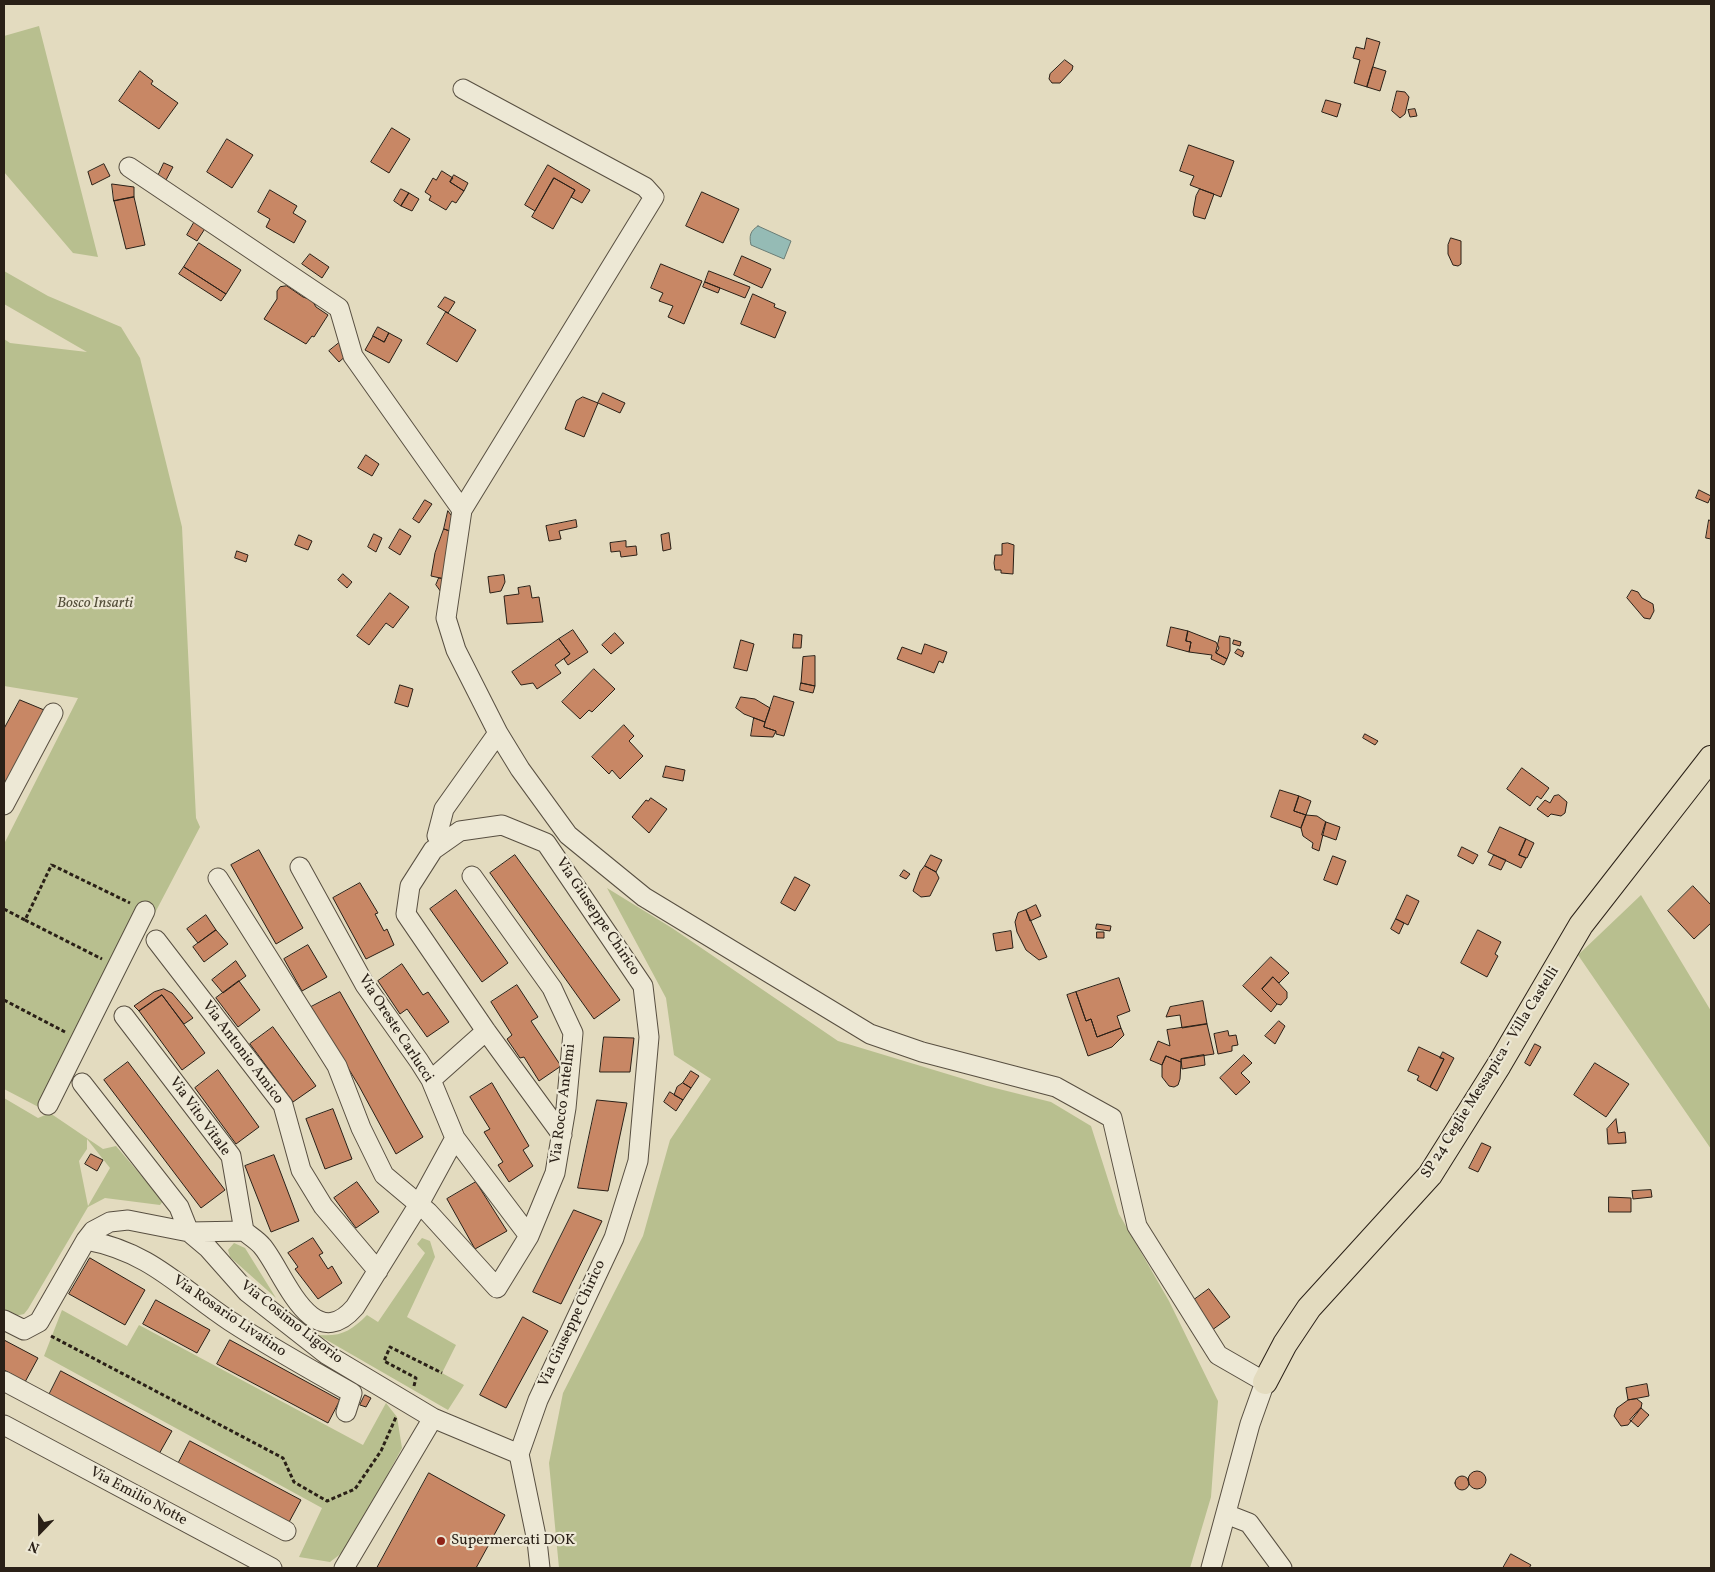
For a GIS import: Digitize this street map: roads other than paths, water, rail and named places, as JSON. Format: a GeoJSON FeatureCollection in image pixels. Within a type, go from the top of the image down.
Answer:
{"type":"FeatureCollection","features":[{"type":"Feature","properties":{"kind":"main road","name":"SP 24 Ceglie Messapica - Villa Castelli"},"geometry":{"type":"LineString","coordinates":[[1265,1382],[1285,1344],[1309,1308],[1430,1175],[1499,1065],[1581,925],[1711,758]]}},
{"type":"Feature","properties":{"kind":"street"},"geometry":{"type":"LineString","coordinates":[[463,89],[645,187],[654,197],[462,510],[446,618],[456,650],[498,733],[520,769],[568,835],[644,898],[870,1034],[922,1052],[1056,1087],[1112,1118],[1137,1226],[1218,1355],[1265,1382],[1250,1424],[1211,1568]]}},
{"type":"Feature","properties":{"kind":"street"},"geometry":{"type":"LineString","coordinates":[[129,167],[339,308],[353,356],[462,510]]}},
{"type":"Feature","properties":{"kind":"street"},"geometry":{"type":"LineString","coordinates":[[4,805],[53,713]]}},
{"type":"Feature","properties":{"kind":"street"},"geometry":{"type":"LineString","coordinates":[[443,843],[436,836],[444,809],[498,733]]}},
{"type":"Feature","properties":{"kind":"street","name":"Via Giuseppe Chirico"},"geometry":{"type":"LineString","coordinates":[[520,1454],[538,1400],[614,1238],[638,1161],[649,1037],[644,986],[546,843],[502,825],[460,831],[433,850],[410,886],[406,914],[486,1031],[562,1134]]}},
{"type":"Feature","properties":{"kind":"street","name":"Via Oreste Carlucci"},"geometry":{"type":"LineString","coordinates":[[300,868],[365,985],[431,1080],[455,1138],[529,1236]]}},
{"type":"Feature","properties":{"kind":"street","name":"Via Rocco Antelmi"},"geometry":{"type":"LineString","coordinates":[[418,1204],[497,1288],[529,1236],[556,1173],[573,1033],[552,988],[472,876]]}},
{"type":"Feature","properties":{"kind":"street"},"geometry":{"type":"LineString","coordinates":[[218,878],[337,1066],[361,1128],[384,1175],[418,1204]]}},
{"type":"Feature","properties":{"kind":"street"},"geometry":{"type":"LineString","coordinates":[[48,1105],[145,911]]}},
{"type":"Feature","properties":{"kind":"street","name":"Via Antonio Amico"},"geometry":{"type":"LineString","coordinates":[[156,940],[283,1105],[301,1170],[323,1206],[378,1271]]}},
{"type":"Feature","properties":{"kind":"street","name":"Via Vito Vitale"},"geometry":{"type":"LineString","coordinates":[[124,1016],[231,1156],[244,1231]]}},
{"type":"Feature","properties":{"kind":"street"},"geometry":{"type":"LineString","coordinates":[[431,1080],[486,1031]]}},
{"type":"Feature","properties":{"kind":"street"},"geometry":{"type":"LineString","coordinates":[[82,1083],[179,1207],[189,1232],[244,1231],[262,1246],[286,1287],[303,1309],[320,1321],[339,1320],[348,1315],[378,1271],[455,1138]]}},
{"type":"Feature","properties":{"kind":"street","name":"Via Cosimo Ligorio"},"geometry":{"type":"LineString","coordinates":[[4,1320],[24,1330],[39,1322],[86,1240],[93,1231],[110,1222],[128,1220],[189,1232],[208,1248],[247,1292],[326,1354],[433,1418],[520,1454]]}},
{"type":"Feature","properties":{"kind":"street","name":"Via Rosario Livatino"},"geometry":{"type":"LineString","coordinates":[[86,1240],[112,1244],[151,1263],[230,1320],[352,1393],[346,1412]]}},
{"type":"Feature","properties":{"kind":"street"},"geometry":{"type":"LineString","coordinates":[[4,1381],[286,1532]]}},
{"type":"Feature","properties":{"kind":"street"},"geometry":{"type":"LineString","coordinates":[[344,1568],[433,1418]]}},
{"type":"Feature","properties":{"kind":"street","name":"Via Emilio Notte"},"geometry":{"type":"LineString","coordinates":[[4,1425],[272,1568]]}},
{"type":"Feature","properties":{"kind":"street"},"geometry":{"type":"LineString","coordinates":[[520,1454],[537,1540],[540,1568]]}},
{"type":"Feature","properties":{"kind":"street"},"geometry":{"type":"LineString","coordinates":[[1226,1514],[1250,1523],[1282,1568]]}},
{"type":"Feature","properties":{"kind":"water"},"geometry":{"type":"Polygon","coordinates":[[[758,226],[791,241],[784,259],[751,245],[751,234],[758,226]]]}},
{"type":"Feature","properties":{"kind":"place","name":"Supermercati DOK"},"geometry":{"type":"Point","coordinates":[441,1541]}},
{"type":"Feature","properties":{"kind":"park label","name":"Bosco Insarti"},"geometry":{"type":"Point","coordinates":[95,604]}}]}
